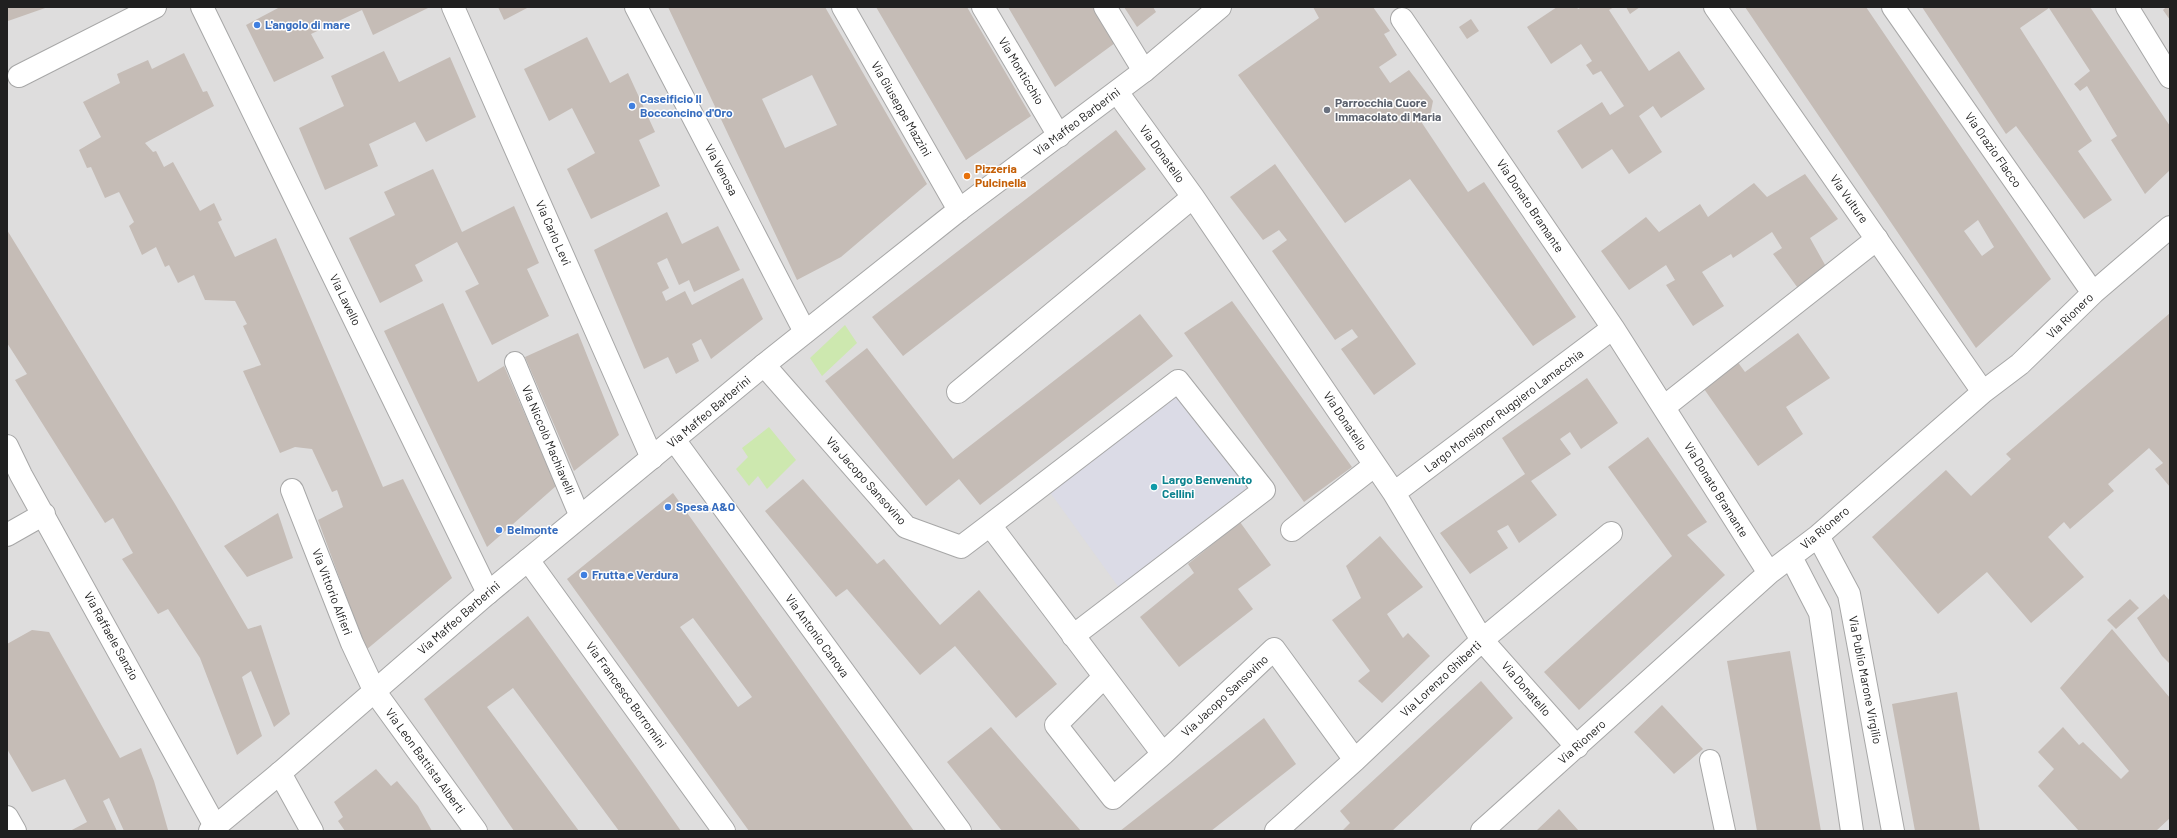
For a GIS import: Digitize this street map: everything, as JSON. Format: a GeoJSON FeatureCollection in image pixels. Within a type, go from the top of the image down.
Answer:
{"type":"FeatureCollection","features":[{"type":"Feature","properties":{"kind":"street"},"geometry":{"type":"LineString","coordinates":[[19,76],[155,7]]}},
{"type":"Feature","properties":{"kind":"street","name":"Via Lavello"},"geometry":{"type":"LineString","coordinates":[[202,7],[488,593]]}},
{"type":"Feature","properties":{"kind":"street","name":"Via Carlo Levi"},"geometry":{"type":"LineString","coordinates":[[454,7],[652,458]]}},
{"type":"Feature","properties":{"kind":"street","name":"Via Venosa"},"geometry":{"type":"LineString","coordinates":[[636,7],[805,332]]}},
{"type":"Feature","properties":{"kind":"street","name":"Via Giuseppe Mazzini"},"geometry":{"type":"LineString","coordinates":[[843,7],[959,210]]}},
{"type":"Feature","properties":{"kind":"street","name":"Via Monticchio"},"geometry":{"type":"LineString","coordinates":[[983,7],[1059,136]]}},
{"type":"Feature","properties":{"kind":"street"},"geometry":{"type":"LineString","coordinates":[[1105,7],[1144,71]]}},
{"type":"Feature","properties":{"kind":"street","name":"Via Maffeo Barberini"},"geometry":{"type":"LineString","coordinates":[[212,829],[280,774],[488,593],[652,458],[675,441],[805,332],[959,210],[1144,71],[1220,7]]}},
{"type":"Feature","properties":{"kind":"street","name":"Via Vulture"},"geometry":{"type":"LineString","coordinates":[[1715,7],[1983,392]]}},
{"type":"Feature","properties":{"kind":"street","name":"Via Orazio Flacco"},"geometry":{"type":"LineString","coordinates":[[1893,7],[2093,293]]}},
{"type":"Feature","properties":{"kind":"street"},"geometry":{"type":"LineString","coordinates":[[2127,7],[2170,77]]}},
{"type":"Feature","properties":{"kind":"street","name":"Via Donato Bramante"},"geometry":{"type":"LineString","coordinates":[[1398,13],[1613,328],[1769,573]]}},
{"type":"Feature","properties":{"kind":"street","name":"Via Donatello"},"geometry":{"type":"LineString","coordinates":[[1117,92],[1193,197],[1375,465],[1482,640],[1577,747]]}},
{"type":"Feature","properties":{"kind":"street"},"geometry":{"type":"LineString","coordinates":[[958,392],[1193,197]]}},
{"type":"Feature","properties":{"kind":"street","name":"Via Rionero"},"geometry":{"type":"LineString","coordinates":[[1482,831],[1769,573],[1818,536],[1983,392],[2020,364],[2093,293],[2170,227]]}},
{"type":"Feature","properties":{"kind":"street"},"geometry":{"type":"LineString","coordinates":[[1664,407],[1877,239]]}},
{"type":"Feature","properties":{"kind":"street","name":"Largo Monsignor Ruggiero Lamacchia"},"geometry":{"type":"LineString","coordinates":[[1394,494],[1613,328]]}},
{"type":"Feature","properties":{"kind":"street","name":"Via Jacopo Sansovino"},"geometry":{"type":"LineString","coordinates":[[764,366],[906,527],[961,547],[990,525]]}},
{"type":"Feature","properties":{"kind":"street"},"geometry":{"type":"LineString","coordinates":[[1073,636],[1264,490],[1178,381],[990,525],[1073,636],[1163,754]]}},
{"type":"Feature","properties":{"kind":"street","name":"Via Antonio Canova"},"geometry":{"type":"LineString","coordinates":[[675,441],[960,831]]}},
{"type":"Feature","properties":{"kind":"street","name":"Via Raffaele Sanzio"},"geometry":{"type":"LineString","coordinates":[[7,446],[21,476],[44,514],[212,829]]}},
{"type":"Feature","properties":{"kind":"street"},"geometry":{"type":"LineString","coordinates":[[1292,530],[1375,465]]}},
{"type":"Feature","properties":{"kind":"street","name":"Via Vittorio Alfieri"},"geometry":{"type":"LineString","coordinates":[[292,490],[352,643],[375,692]]}},
{"type":"Feature","properties":{"kind":"street"},"geometry":{"type":"LineString","coordinates":[[7,534],[44,514]]}},
{"type":"Feature","properties":{"kind":"street","name":"Via Lorenzo Ghiberti"},"geometry":{"type":"LineString","coordinates":[[1276,831],[1355,760],[1482,640],[1611,533]]}},
{"type":"Feature","properties":{"kind":"street","name":"Via Publio Marone Virgilio"},"geometry":{"type":"LineString","coordinates":[[1818,536],[1849,594],[1893,831]]}},
{"type":"Feature","properties":{"kind":"street"},"geometry":{"type":"LineString","coordinates":[[1791,557],[1820,613],[1852,831]]}},
{"type":"Feature","properties":{"kind":"street","name":"Via Francesco Borromini"},"geometry":{"type":"LineString","coordinates":[[528,560],[724,831]]}},
{"type":"Feature","properties":{"kind":"street","name":"Via Jacopo Sansovino"},"geometry":{"type":"LineString","coordinates":[[1104,677],[1056,725],[1113,798],[1163,754],[1274,649],[1355,760]]}},
{"type":"Feature","properties":{"kind":"street","name":"Via Leon Battista Alberti"},"geometry":{"type":"LineString","coordinates":[[375,692],[476,831]]}},
{"type":"Feature","properties":{"kind":"street"},"geometry":{"type":"LineString","coordinates":[[280,774],[312,831]]}},
{"type":"Feature","properties":{"kind":"street"},"geometry":{"type":"LineString","coordinates":[[7,817],[15,831]]}},
{"type":"Feature","properties":{"kind":"lane","name":"Via Niccolò Machiavelli"},"geometry":{"type":"LineString","coordinates":[[515,362],[580,517]]}},
{"type":"Feature","properties":{"kind":"lane"},"geometry":{"type":"LineString","coordinates":[[1710,760],[1725,831]]}},
{"type":"Feature","properties":{"kind":"shaded area"},"geometry":{"type":"Polygon","coordinates":[[[7,7],[2170,7],[2170,831],[7,831],[7,7]]]}},
{"type":"Feature","properties":{"kind":"shaded area","name":"Largo Benvenuto Cellini"},"geometry":{"type":"Polygon","coordinates":[[[1178,381],[1264,490],[1125,596],[1044,484],[1178,381]]]}},
{"type":"Feature","properties":{"kind":"green space"},"geometry":{"type":"Polygon","coordinates":[[[845,325],[857,343],[822,376],[810,358],[845,325]]]}},
{"type":"Feature","properties":{"kind":"green space"},"geometry":{"type":"Polygon","coordinates":[[[769,427],[796,460],[767,489],[758,476],[749,486],[736,469],[748,457],[742,448],[769,427]]]}},
{"type":"Feature","properties":{"kind":"building"},"geometry":{"type":"Polygon","coordinates":[[[7,7],[48,7],[8,21],[7,7]]]}},
{"type":"Feature","properties":{"kind":"building"},"geometry":{"type":"Polygon","coordinates":[[[280,7],[428,8],[373,35],[362,10],[311,34],[324,58],[274,82],[246,25],[280,7]]]}},
{"type":"Feature","properties":{"kind":"building"},"geometry":{"type":"Polygon","coordinates":[[[498,7],[529,7],[504,20],[498,7]]]}},
{"type":"Feature","properties":{"kind":"building"},"geometry":{"type":"Polygon","coordinates":[[[668,7],[825,7],[927,184],[841,257],[797,280],[668,7]],[[812,75],[762,99],[785,148],[837,125],[812,75]]]}},
{"type":"Feature","properties":{"kind":"building"},"geometry":{"type":"Polygon","coordinates":[[[876,7],[967,7],[1031,116],[966,160],[876,7]]]}},
{"type":"Feature","properties":{"kind":"building"},"geometry":{"type":"Polygon","coordinates":[[[1008,7],[1093,7],[1115,43],[1055,87],[1008,7]]]}},
{"type":"Feature","properties":{"kind":"building"},"geometry":{"type":"Polygon","coordinates":[[[1124,7],[1153,7],[1156,12],[1137,27],[1124,7]]]}},
{"type":"Feature","properties":{"kind":"building"},"geometry":{"type":"Polygon","coordinates":[[[1313,7],[1373,7],[1390,31],[1384,34],[1397,55],[1379,67],[1390,83],[1409,70],[1433,101],[1430,116],[1422,123],[1468,192],[1484,182],[1576,317],[1533,346],[1410,179],[1345,223],[1238,75],[1319,18],[1313,7]]]}},
{"type":"Feature","properties":{"kind":"building"},"geometry":{"type":"Polygon","coordinates":[[[1557,7],[1577,7],[1578,9],[1582,7],[1614,7],[1609,10],[1649,71],[1679,51],[1705,89],[1661,118],[1653,106],[1639,116],[1662,152],[1629,174],[1612,149],[1582,169],[1557,131],[1602,102],[1610,115],[1624,106],[1601,71],[1593,75],[1586,65],[1592,61],[1581,44],[1551,64],[1527,27],[1557,7]]]}},
{"type":"Feature","properties":{"kind":"building"},"geometry":{"type":"Polygon","coordinates":[[[1626,7],[1640,7],[1630,14],[1626,7]]]}},
{"type":"Feature","properties":{"kind":"building"},"geometry":{"type":"Polygon","coordinates":[[[1745,7],[1866,7],[2051,279],[1976,348],[1745,7]],[[1978,220],[1964,231],[1982,256],[1994,247],[1978,220]]]}},
{"type":"Feature","properties":{"kind":"building"},"geometry":{"type":"Polygon","coordinates":[[[1922,7],[2090,7],[2170,126],[2170,170],[2145,194],[2111,140],[2117,136],[2087,86],[2080,91],[2074,84],[2090,71],[2049,8],[2020,28],[2092,141],[2078,151],[2112,200],[2084,219],[2016,126],[2006,134],[1922,7]]]}},
{"type":"Feature","properties":{"kind":"building"},"geometry":{"type":"Polygon","coordinates":[[[2166,7],[2170,7],[2170,20],[2163,10],[2166,7]]]}},
{"type":"Feature","properties":{"kind":"building"},"geometry":{"type":"Polygon","coordinates":[[[1471,19],[1479,31],[1467,39],[1459,27],[1471,19]]]}},
{"type":"Feature","properties":{"kind":"building"},"geometry":{"type":"Polygon","coordinates":[[[587,37],[610,83],[628,73],[655,132],[639,140],[660,186],[591,219],[567,169],[595,153],[572,108],[549,121],[524,69],[587,37]]]}},
{"type":"Feature","properties":{"kind":"building"},"geometry":{"type":"Polygon","coordinates":[[[384,51],[399,82],[450,57],[476,117],[426,142],[415,122],[369,144],[378,166],[325,190],[299,128],[344,106],[331,76],[384,51]]]}},
{"type":"Feature","properties":{"kind":"building"},"geometry":{"type":"Polygon","coordinates":[[[184,53],[203,92],[207,91],[214,106],[145,143],[153,152],[156,151],[164,167],[173,162],[200,211],[214,203],[222,220],[218,222],[235,257],[276,238],[383,487],[403,479],[452,578],[366,650],[318,520],[343,507],[337,490],[332,492],[312,449],[295,447],[280,453],[243,371],[261,365],[243,326],[247,324],[235,301],[205,300],[194,275],[178,283],[169,265],[165,267],[156,247],[142,255],[129,226],[134,222],[119,192],[105,198],[91,167],[87,168],[79,150],[101,137],[83,102],[120,83],[117,74],[148,60],[152,69],[184,53]]]}},
{"type":"Feature","properties":{"kind":"building"},"geometry":{"type":"Polygon","coordinates":[[[1116,130],[1146,169],[903,356],[872,317],[1116,130]]]}},
{"type":"Feature","properties":{"kind":"building"},"geometry":{"type":"Polygon","coordinates":[[[1275,164],[1416,364],[1374,395],[1341,349],[1358,337],[1352,329],[1335,340],[1272,251],[1287,240],[1279,230],[1263,240],[1230,197],[1275,164]]]}},
{"type":"Feature","properties":{"kind":"building"},"geometry":{"type":"Polygon","coordinates":[[[433,169],[462,232],[514,206],[539,263],[527,269],[549,316],[492,345],[465,291],[479,284],[457,242],[415,265],[423,281],[380,303],[349,238],[395,215],[384,192],[433,169]]]}},
{"type":"Feature","properties":{"kind":"building"},"geometry":{"type":"Polygon","coordinates":[[[1805,174],[1838,219],[1810,238],[1829,272],[1800,291],[1773,254],[1782,248],[1772,232],[1733,258],[1731,254],[1702,272],[1724,306],[1693,326],[1666,285],[1675,280],[1666,265],[1629,290],[1601,251],[1646,217],[1659,232],[1700,204],[1708,217],[1754,183],[1767,197],[1805,174]]]}},
{"type":"Feature","properties":{"kind":"building"},"geometry":{"type":"Polygon","coordinates":[[[667,212],[682,244],[718,226],[740,270],[694,292],[689,280],[679,285],[667,258],[657,263],[669,288],[662,292],[666,301],[685,291],[692,305],[743,278],[763,319],[711,359],[701,339],[692,344],[699,361],[676,374],[668,357],[644,369],[594,250],[667,212]]]}},
{"type":"Feature","properties":{"kind":"building"},"geometry":{"type":"Polygon","coordinates":[[[7,230],[175,504],[248,629],[261,625],[290,714],[274,727],[251,671],[242,677],[262,736],[237,755],[200,658],[168,609],[158,614],[122,559],[133,553],[113,518],[105,523],[15,380],[27,374],[7,343],[7,230]]]}},
{"type":"Feature","properties":{"kind":"building"},"geometry":{"type":"Polygon","coordinates":[[[1232,301],[1352,467],[1304,502],[1184,333],[1232,301]]]}},
{"type":"Feature","properties":{"kind":"building"},"geometry":{"type":"Polygon","coordinates":[[[443,303],[478,382],[504,366],[556,486],[487,547],[384,331],[443,303]]]}},
{"type":"Feature","properties":{"kind":"building"},"geometry":{"type":"Polygon","coordinates":[[[2170,313],[2170,487],[2155,469],[2163,463],[2149,448],[2108,484],[2114,491],[2070,529],[2064,522],[2048,537],[2084,577],[2031,623],[1987,572],[1938,614],[1872,537],[1946,470],[1971,496],[2011,459],[2006,454],[2170,313]]]}},
{"type":"Feature","properties":{"kind":"building"},"geometry":{"type":"Polygon","coordinates":[[[1140,314],[1173,356],[980,505],[959,479],[926,506],[825,381],[867,348],[953,459],[1140,314]]]}},
{"type":"Feature","properties":{"kind":"building"},"geometry":{"type":"Polygon","coordinates":[[[578,333],[619,435],[574,471],[525,357],[578,333]]]}},
{"type":"Feature","properties":{"kind":"building"},"geometry":{"type":"Polygon","coordinates":[[[1798,333],[1830,378],[1786,407],[1803,434],[1758,466],[1702,386],[1737,361],[1745,372],[1798,333]]]}},
{"type":"Feature","properties":{"kind":"building"},"geometry":{"type":"Polygon","coordinates":[[[1587,378],[1618,423],[1581,449],[1570,432],[1560,439],[1571,454],[1531,481],[1557,515],[1519,543],[1508,525],[1497,531],[1508,548],[1470,574],[1440,533],[1525,474],[1502,438],[1587,378]]]}},
{"type":"Feature","properties":{"kind":"building"},"geometry":{"type":"Polygon","coordinates":[[[1648,437],[1707,522],[1687,535],[1725,575],[1579,710],[1544,672],[1672,556],[1608,467],[1648,437]]]}},
{"type":"Feature","properties":{"kind":"building"},"geometry":{"type":"Polygon","coordinates":[[[803,479],[877,564],[884,559],[940,625],[979,590],[1057,684],[1016,718],[955,646],[920,675],[847,589],[836,597],[765,511],[803,479]]]}},
{"type":"Feature","properties":{"kind":"building"},"geometry":{"type":"Polygon","coordinates":[[[673,493],[914,831],[749,831],[567,579],[673,493]],[[693,618],[680,627],[738,707],[752,697],[693,618]]]}},
{"type":"Feature","properties":{"kind":"building"},"geometry":{"type":"Polygon","coordinates":[[[278,513],[293,558],[247,577],[224,546],[278,513]]]}},
{"type":"Feature","properties":{"kind":"building"},"geometry":{"type":"Polygon","coordinates":[[[1240,522],[1271,565],[1238,589],[1253,609],[1179,667],[1140,617],[1194,573],[1188,564],[1240,522]]]}},
{"type":"Feature","properties":{"kind":"building"},"geometry":{"type":"Polygon","coordinates":[[[1380,536],[1423,587],[1387,614],[1403,638],[1408,633],[1430,656],[1382,703],[1358,681],[1370,671],[1332,620],[1361,598],[1346,566],[1380,536]]]}},
{"type":"Feature","properties":{"kind":"building"},"geometry":{"type":"Polygon","coordinates":[[[2164,594],[2170,601],[2170,664],[2162,656],[2137,618],[2164,594]]]}},
{"type":"Feature","properties":{"kind":"building"},"geometry":{"type":"Polygon","coordinates":[[[2130,599],[2139,608],[2116,629],[2107,620],[2130,599]]]}},
{"type":"Feature","properties":{"kind":"building"},"geometry":{"type":"Polygon","coordinates":[[[528,616],[681,831],[619,831],[513,688],[487,707],[579,831],[514,831],[424,699],[528,616]]]}},
{"type":"Feature","properties":{"kind":"building"},"geometry":{"type":"Polygon","coordinates":[[[2112,629],[2170,698],[2170,818],[2156,831],[2079,831],[2038,786],[2054,769],[2038,752],[2063,727],[2079,745],[2083,742],[2121,779],[2129,771],[2060,688],[2112,629]]]}},
{"type":"Feature","properties":{"kind":"building"},"geometry":{"type":"Polygon","coordinates":[[[32,630],[49,632],[120,758],[141,748],[154,781],[168,830],[167,831],[124,831],[109,798],[103,801],[117,831],[70,831],[87,822],[65,779],[32,792],[7,749],[7,644],[32,630]]]}},
{"type":"Feature","properties":{"kind":"building"},"geometry":{"type":"Polygon","coordinates":[[[1790,651],[1821,831],[1757,831],[1727,661],[1790,651]]]}},
{"type":"Feature","properties":{"kind":"building"},"geometry":{"type":"Polygon","coordinates":[[[1481,681],[1513,718],[1392,831],[1342,831],[1350,823],[1340,811],[1481,681]]]}},
{"type":"Feature","properties":{"kind":"building"},"geometry":{"type":"Polygon","coordinates":[[[1957,692],[1980,831],[1915,831],[1892,704],[1957,692]]]}},
{"type":"Feature","properties":{"kind":"building"},"geometry":{"type":"Polygon","coordinates":[[[1662,705],[1703,749],[1674,774],[1634,732],[1662,705]]]}},
{"type":"Feature","properties":{"kind":"building"},"geometry":{"type":"Polygon","coordinates":[[[1264,718],[1296,764],[1211,831],[1120,831],[1264,718]]]}},
{"type":"Feature","properties":{"kind":"building"},"geometry":{"type":"Polygon","coordinates":[[[991,727],[1081,831],[1002,831],[947,762],[991,727]]]}},
{"type":"Feature","properties":{"kind":"building"},"geometry":{"type":"Polygon","coordinates":[[[376,769],[391,786],[397,781],[418,806],[432,831],[345,831],[338,821],[343,817],[334,802],[376,769]]]}},
{"type":"Feature","properties":{"kind":"building"},"geometry":{"type":"Polygon","coordinates":[[[1559,809],[1579,831],[1536,831],[1559,809]]]}},
{"type":"Feature","properties":{"kind":"place","name":"L'angolo di mare"},"geometry":{"type":"Point","coordinates":[257,25]}},
{"type":"Feature","properties":{"kind":"place","name":"Caseificio Il Bocconcino d'Oro"},"geometry":{"type":"Point","coordinates":[632,106]}},
{"type":"Feature","properties":{"kind":"place","name":"Parrocchia Cuore Immacolato di Maria"},"geometry":{"type":"Point","coordinates":[1327,110]}},
{"type":"Feature","properties":{"kind":"place","name":"Pizzeria Pulcinella"},"geometry":{"type":"Point","coordinates":[967,176]}},
{"type":"Feature","properties":{"kind":"place","name":"Largo Benvenuto Cellini"},"geometry":{"type":"Point","coordinates":[1154,487]}},
{"type":"Feature","properties":{"kind":"place","name":"Spesa A&O"},"geometry":{"type":"Point","coordinates":[668,507]}},
{"type":"Feature","properties":{"kind":"place","name":"Belmonte"},"geometry":{"type":"Point","coordinates":[499,530]}},
{"type":"Feature","properties":{"kind":"place","name":"Frutta e Verdura"},"geometry":{"type":"Point","coordinates":[584,575]}}]}
